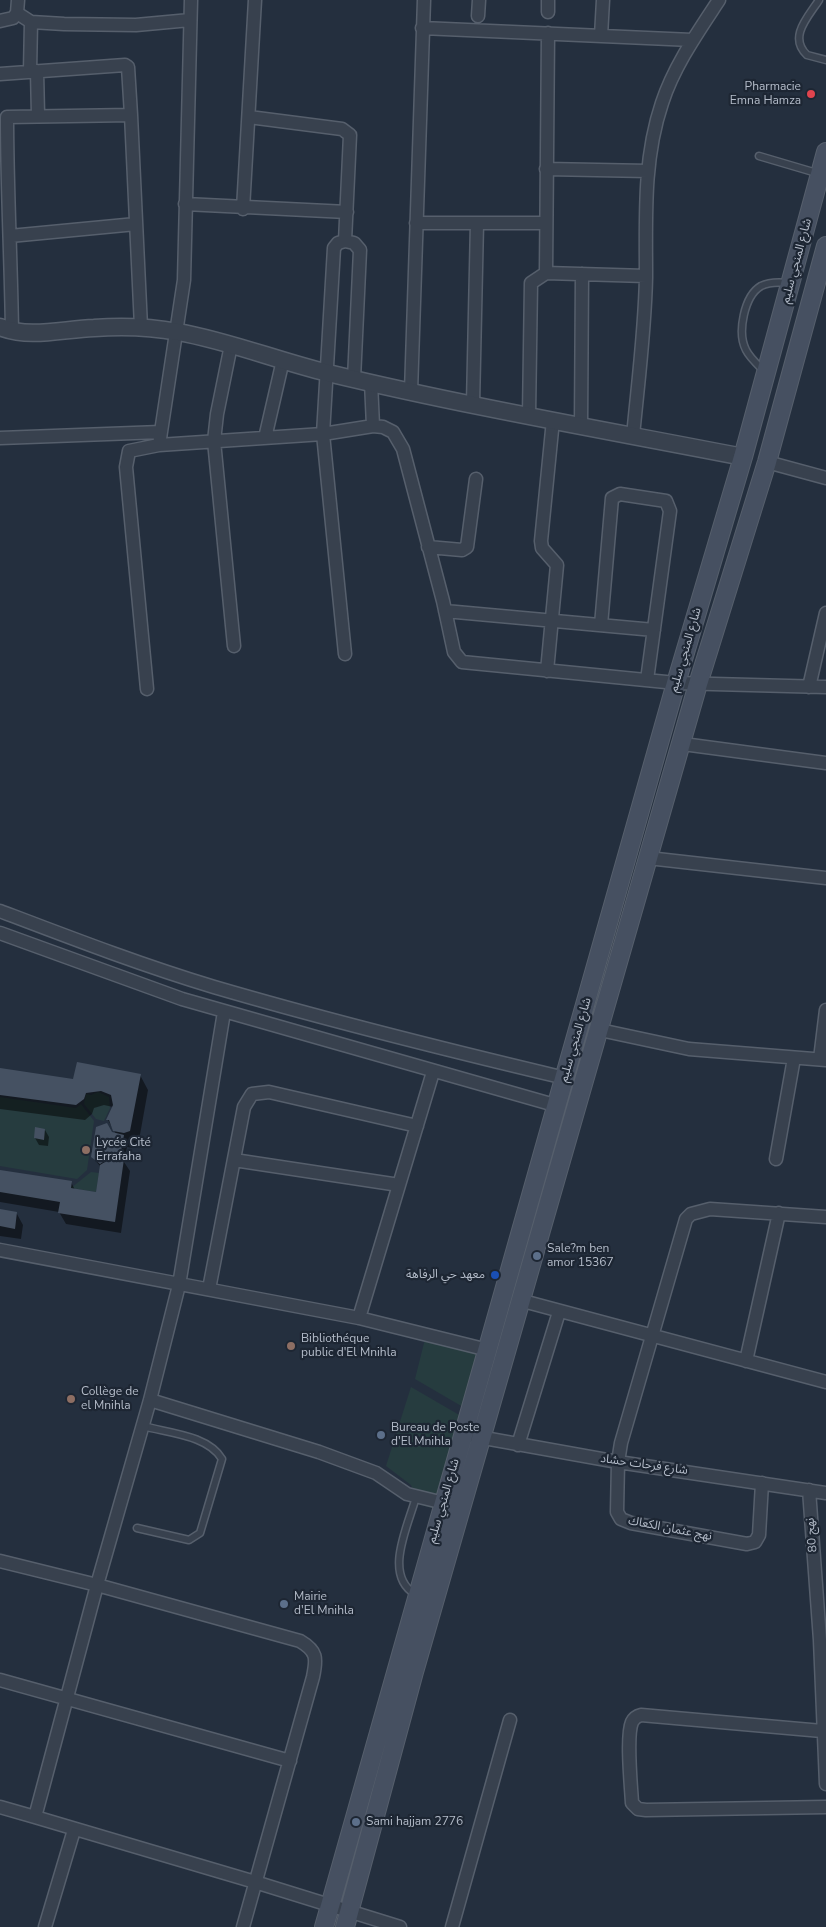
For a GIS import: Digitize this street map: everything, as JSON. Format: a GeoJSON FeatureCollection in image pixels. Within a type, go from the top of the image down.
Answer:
{"type":"FeatureCollection","features":[{"type":"Feature","properties":{"kind":"main road","name":"شارع المنجي سليم"},"geometry":{"type":"LineString","coordinates":[[324,1927],[462,1433],[488,1350],[676,683],[743,457],[792,283],[826,152]]}},
{"type":"Feature","properties":{"kind":"main road","name":"شارع المنجي سليم"},"geometry":{"type":"LineString","coordinates":[[347,1919],[412,1681],[523,1301],[648,858],[683,744],[698,684],[767,462],[826,246]]}},
{"type":"Feature","properties":{"kind":"street"},"geometry":{"type":"LineString","coordinates":[[158,445],[184,280],[191,0]]}},
{"type":"Feature","properties":{"kind":"street"},"geometry":{"type":"LineString","coordinates":[[243,209],[255,0]]}},
{"type":"Feature","properties":{"kind":"street"},"geometry":{"type":"LineString","coordinates":[[412,392],[424,0]]}},
{"type":"Feature","properties":{"kind":"street"},"geometry":{"type":"LineString","coordinates":[[478,16],[479,0]]}},
{"type":"Feature","properties":{"kind":"street"},"geometry":{"type":"LineString","coordinates":[[601,36],[602,0]]}},
{"type":"Feature","properties":{"kind":"street"},"geometry":{"type":"LineString","coordinates":[[632,436],[643,340],[646,276],[645,219],[648,171],[662,103],[692,40],[719,0]]}},
{"type":"Feature","properties":{"kind":"street"},"geometry":{"type":"LineString","coordinates":[[0,21],[13,18],[17,6]]}},
{"type":"Feature","properties":{"kind":"street"},"geometry":{"type":"LineString","coordinates":[[17,6],[31,22],[33,72],[38,115]]}},
{"type":"Feature","properties":{"kind":"street"},"geometry":{"type":"LineString","coordinates":[[31,22],[136,25],[190,20]]}},
{"type":"Feature","properties":{"kind":"street"},"geometry":{"type":"LineString","coordinates":[[422,28],[692,40]]}},
{"type":"Feature","properties":{"kind":"street"},"geometry":{"type":"LineString","coordinates":[[546,273],[548,33]]}},
{"type":"Feature","properties":{"kind":"street"},"geometry":{"type":"LineString","coordinates":[[0,74],[125,65],[128,67],[141,327]]}},
{"type":"Feature","properties":{"kind":"street"},"geometry":{"type":"LineString","coordinates":[[131,115],[3,117],[10,236],[6,329],[50,333],[94,328],[141,327],[177,332],[231,345],[327,373],[412,392],[743,457]]}},
{"type":"Feature","properties":{"kind":"street"},"geometry":{"type":"LineString","coordinates":[[249,117],[347,131],[351,140],[345,241]]}},
{"type":"Feature","properties":{"kind":"street"},"geometry":{"type":"LineString","coordinates":[[546,169],[648,171]]}},
{"type":"Feature","properties":{"kind":"street"},"geometry":{"type":"LineString","coordinates":[[185,204],[243,209],[347,212]]}},
{"type":"Feature","properties":{"kind":"street"},"geometry":{"type":"LineString","coordinates":[[416,223],[545,223]]}},
{"type":"Feature","properties":{"kind":"street"},"geometry":{"type":"LineString","coordinates":[[473,404],[477,223]]}},
{"type":"Feature","properties":{"kind":"street"},"geometry":{"type":"LineString","coordinates":[[10,236],[136,224]]}},
{"type":"Feature","properties":{"kind":"street"},"geometry":{"type":"LineString","coordinates":[[345,654],[323,434],[334,248],[338,243],[345,241],[354,243],[360,250],[354,378]]}},
{"type":"Feature","properties":{"kind":"street"},"geometry":{"type":"LineString","coordinates":[[529,415],[529,288],[534,280],[546,273],[646,276]]}},
{"type":"Feature","properties":{"kind":"street"},"geometry":{"type":"LineString","coordinates":[[582,274],[582,426]]}},
{"type":"Feature","properties":{"kind":"street"},"geometry":{"type":"LineString","coordinates":[[231,345],[217,414],[214,441],[234,646]]}},
{"type":"Feature","properties":{"kind":"street"},"geometry":{"type":"LineString","coordinates":[[265,438],[283,360]]}},
{"type":"Feature","properties":{"kind":"street"},"geometry":{"type":"LineString","coordinates":[[371,382],[373,426]]}},
{"type":"Feature","properties":{"kind":"street"},"geometry":{"type":"LineString","coordinates":[[547,671],[557,566],[542,548],[541,541],[553,420]]}},
{"type":"Feature","properties":{"kind":"street"},"geometry":{"type":"LineString","coordinates":[[147,689],[126,455],[132,449],[158,445],[323,434],[373,426],[383,427],[393,432],[399,439],[445,611],[454,652],[462,662],[676,683],[826,687]]}},
{"type":"Feature","properties":{"kind":"street"},"geometry":{"type":"LineString","coordinates":[[0,438],[161,432]]}},
{"type":"Feature","properties":{"kind":"street"},"geometry":{"type":"LineString","coordinates":[[767,462],[826,478]]}},
{"type":"Feature","properties":{"kind":"street"},"geometry":{"type":"LineString","coordinates":[[428,547],[462,550],[467,547],[476,479]]}},
{"type":"Feature","properties":{"kind":"street"},"geometry":{"type":"LineString","coordinates":[[601,625],[612,500],[614,496],[620,494],[661,499],[670,506],[647,680]]}},
{"type":"Feature","properties":{"kind":"street"},"geometry":{"type":"LineString","coordinates":[[445,611],[654,630]]}},
{"type":"Feature","properties":{"kind":"street"},"geometry":{"type":"LineString","coordinates":[[809,687],[826,613]]}},
{"type":"Feature","properties":{"kind":"street"},"geometry":{"type":"LineString","coordinates":[[683,744],[826,763]]}},
{"type":"Feature","properties":{"kind":"street"},"geometry":{"type":"LineString","coordinates":[[648,858],[826,878]]}},
{"type":"Feature","properties":{"kind":"street"},"geometry":{"type":"LineString","coordinates":[[0,911],[125,958],[213,986],[396,1038],[565,1078]]}},
{"type":"Feature","properties":{"kind":"street"},"geometry":{"type":"LineString","coordinates":[[0,933],[120,978],[224,1012],[558,1106]]}},
{"type":"Feature","properties":{"kind":"street"},"geometry":{"type":"LineString","coordinates":[[120,978],[125,958]]}},
{"type":"Feature","properties":{"kind":"street"},"geometry":{"type":"LineString","coordinates":[[600,1030],[689,1049],[823,1060],[826,1010]]}},
{"type":"Feature","properties":{"kind":"street"},"geometry":{"type":"LineString","coordinates":[[35,1817],[97,1585],[143,1426],[179,1284],[224,1012]]}},
{"type":"Feature","properties":{"kind":"street"},"geometry":{"type":"LineString","coordinates":[[776,1159],[794,1058]]}},
{"type":"Feature","properties":{"kind":"street"},"geometry":{"type":"LineString","coordinates":[[359,1318],[433,1072]]}},
{"type":"Feature","properties":{"kind":"street"},"geometry":{"type":"LineString","coordinates":[[209,1289],[244,1108],[252,1094],[260,1092],[417,1126]]}},
{"type":"Feature","properties":{"kind":"street"},"geometry":{"type":"LineString","coordinates":[[234,1160],[399,1186]]}},
{"type":"Feature","properties":{"kind":"street"},"geometry":{"type":"LineString","coordinates":[[618,1462],[627,1419],[681,1231],[691,1214],[710,1209],[826,1218]]}},
{"type":"Feature","properties":{"kind":"street"},"geometry":{"type":"LineString","coordinates":[[746,1361],[779,1213]]}},
{"type":"Feature","properties":{"kind":"street"},"geometry":{"type":"LineString","coordinates":[[0,1250],[359,1318],[488,1350]]}},
{"type":"Feature","properties":{"kind":"street"},"geometry":{"type":"LineString","coordinates":[[523,1301],[826,1382]]}},
{"type":"Feature","properties":{"kind":"street"},"geometry":{"type":"LineString","coordinates":[[518,1445],[559,1312]]}},
{"type":"Feature","properties":{"kind":"street"},"geometry":{"type":"LineString","coordinates":[[150,1400],[355,1464],[383,1477],[416,1497],[444,1503]]}},
{"type":"Feature","properties":{"kind":"street","name":"شارع فرحات حشاد"},"geometry":{"type":"LineString","coordinates":[[462,1433],[518,1445],[618,1462],[826,1493]]}},
{"type":"Feature","properties":{"kind":"street","name":"نهج عثمان الكعاك"},"geometry":{"type":"LineString","coordinates":[[618,1462],[616,1505],[621,1519],[631,1523],[747,1544],[758,1539],[762,1483]]}},
{"type":"Feature","properties":{"kind":"street","name":"نهج 80"},"geometry":{"type":"LineString","coordinates":[[808,1490],[821,1590],[822,1731],[826,1784]]}},
{"type":"Feature","properties":{"kind":"street"},"geometry":{"type":"LineString","coordinates":[[0,1561],[97,1585],[300,1641],[311,1648],[315,1658],[314,1677],[255,1882],[244,1927]]}},
{"type":"Feature","properties":{"kind":"street"},"geometry":{"type":"LineString","coordinates":[[0,1680],[66,1700],[290,1761]]}},
{"type":"Feature","properties":{"kind":"street"},"geometry":{"type":"LineString","coordinates":[[822,1731],[641,1715],[632,1722],[630,1732],[631,1788],[632,1803],[638,1809],[646,1810],[826,1807]]}},
{"type":"Feature","properties":{"kind":"street"},"geometry":{"type":"LineString","coordinates":[[452,1927],[510,1720]]}},
{"type":"Feature","properties":{"kind":"street"},"geometry":{"type":"LineString","coordinates":[[0,1807],[255,1882],[329,1906],[347,1919],[400,1927]]}},
{"type":"Feature","properties":{"kind":"street"},"geometry":{"type":"LineString","coordinates":[[45,1927],[74,1830]]}},
{"type":"Feature","properties":{"kind":"lane"},"geometry":{"type":"LineString","coordinates":[[818,0],[798,34],[798,42],[807,55],[826,60]]}},
{"type":"Feature","properties":{"kind":"lane"},"geometry":{"type":"LineString","coordinates":[[759,156],[821,174]]}},
{"type":"Feature","properties":{"kind":"lane"},"geometry":{"type":"LineString","coordinates":[[766,373],[750,357],[742,341],[747,307],[752,294],[762,286],[775,282],[792,283]]}},
{"type":"Feature","properties":{"kind":"lane"},"geometry":{"type":"LineString","coordinates":[[138,1528],[189,1540],[200,1533],[222,1459],[217,1450],[206,1443],[143,1426]]}},
{"type":"Feature","properties":{"kind":"lane"},"geometry":{"type":"LineString","coordinates":[[416,1497],[398,1565],[401,1580],[417,1595]]}},
{"type":"Feature","properties":{"kind":"green space"},"geometry":{"type":"Polygon","coordinates":[[[98,1092],[109,1097],[110,1108],[104,1121],[96,1119],[84,1104],[86,1094],[91,1095],[98,1092]]]}},
{"type":"Feature","properties":{"kind":"green space"},"geometry":{"type":"Polygon","coordinates":[[[0,1097],[76,1108],[81,1104],[94,1121],[87,1170],[77,1179],[0,1166],[0,1097]]]}},
{"type":"Feature","properties":{"kind":"green space"},"geometry":{"type":"Polygon","coordinates":[[[91,1172],[99,1173],[96,1192],[71,1188],[91,1172]]]}},
{"type":"Feature","properties":{"kind":"green space"},"geometry":{"type":"Polygon","coordinates":[[[427,1331],[476,1346],[478,1356],[463,1407],[415,1379],[427,1331]]]}},
{"type":"Feature","properties":{"kind":"green space"},"geometry":{"type":"Polygon","coordinates":[[[411,1387],[461,1416],[435,1509],[421,1505],[411,1485],[386,1466],[411,1387]]]}},
{"type":"Feature","properties":{"kind":"building"},"geometry":{"type":"Polygon","coordinates":[[[77,1062],[141,1074],[130,1131],[124,1133],[113,1131],[109,1120],[106,1120],[113,1105],[111,1095],[101,1091],[86,1093],[84,1099],[76,1105],[0,1095],[0,1068],[73,1079],[77,1062]]]}},
{"type":"Feature","properties":{"kind":"building"},"geometry":{"type":"Polygon","coordinates":[[[107,1123],[112,1132],[124,1135],[120,1157],[112,1156],[100,1164],[91,1157],[96,1127],[107,1123]]]}},
{"type":"Feature","properties":{"kind":"building"},"geometry":{"type":"Polygon","coordinates":[[[35,1127],[45,1129],[44,1140],[34,1138],[35,1127]]]}},
{"type":"Feature","properties":{"kind":"building"},"geometry":{"type":"Polygon","coordinates":[[[113,1157],[124,1159],[115,1222],[58,1213],[60,1202],[0,1192],[0,1170],[72,1181],[71,1188],[96,1192],[100,1165],[113,1157]]]}},
{"type":"Feature","properties":{"kind":"building"},"geometry":{"type":"Polygon","coordinates":[[[0,1209],[17,1212],[15,1229],[0,1226],[0,1209]]]}},
{"type":"Feature","properties":{"kind":"place","name":"Pharmacie Emna Hamza"},"geometry":{"type":"Point","coordinates":[811,94]}},
{"type":"Feature","properties":{"kind":"place","name":"Lycée Cité Errafaha"},"geometry":{"type":"Point","coordinates":[86,1150]}},
{"type":"Feature","properties":{"kind":"place","name":"Sale?m ben amor 15367"},"geometry":{"type":"Point","coordinates":[537,1256]}},
{"type":"Feature","properties":{"kind":"place","name":"معهد حي الرفاهة"},"geometry":{"type":"Point","coordinates":[495,1275]}},
{"type":"Feature","properties":{"kind":"place","name":"Bibliothéque public d'El Mnihla"},"geometry":{"type":"Point","coordinates":[291,1346]}},
{"type":"Feature","properties":{"kind":"place","name":"Collège de el Mnihla"},"geometry":{"type":"Point","coordinates":[71,1399]}},
{"type":"Feature","properties":{"kind":"place","name":"Bureau de Poste d'El Mnihla"},"geometry":{"type":"Point","coordinates":[381,1435]}},
{"type":"Feature","properties":{"kind":"place","name":"Mairie d'El Mnihla"},"geometry":{"type":"Point","coordinates":[284,1604]}},
{"type":"Feature","properties":{"kind":"place","name":"Sami hajjam 2776"},"geometry":{"type":"Point","coordinates":[356,1822]}}]}
